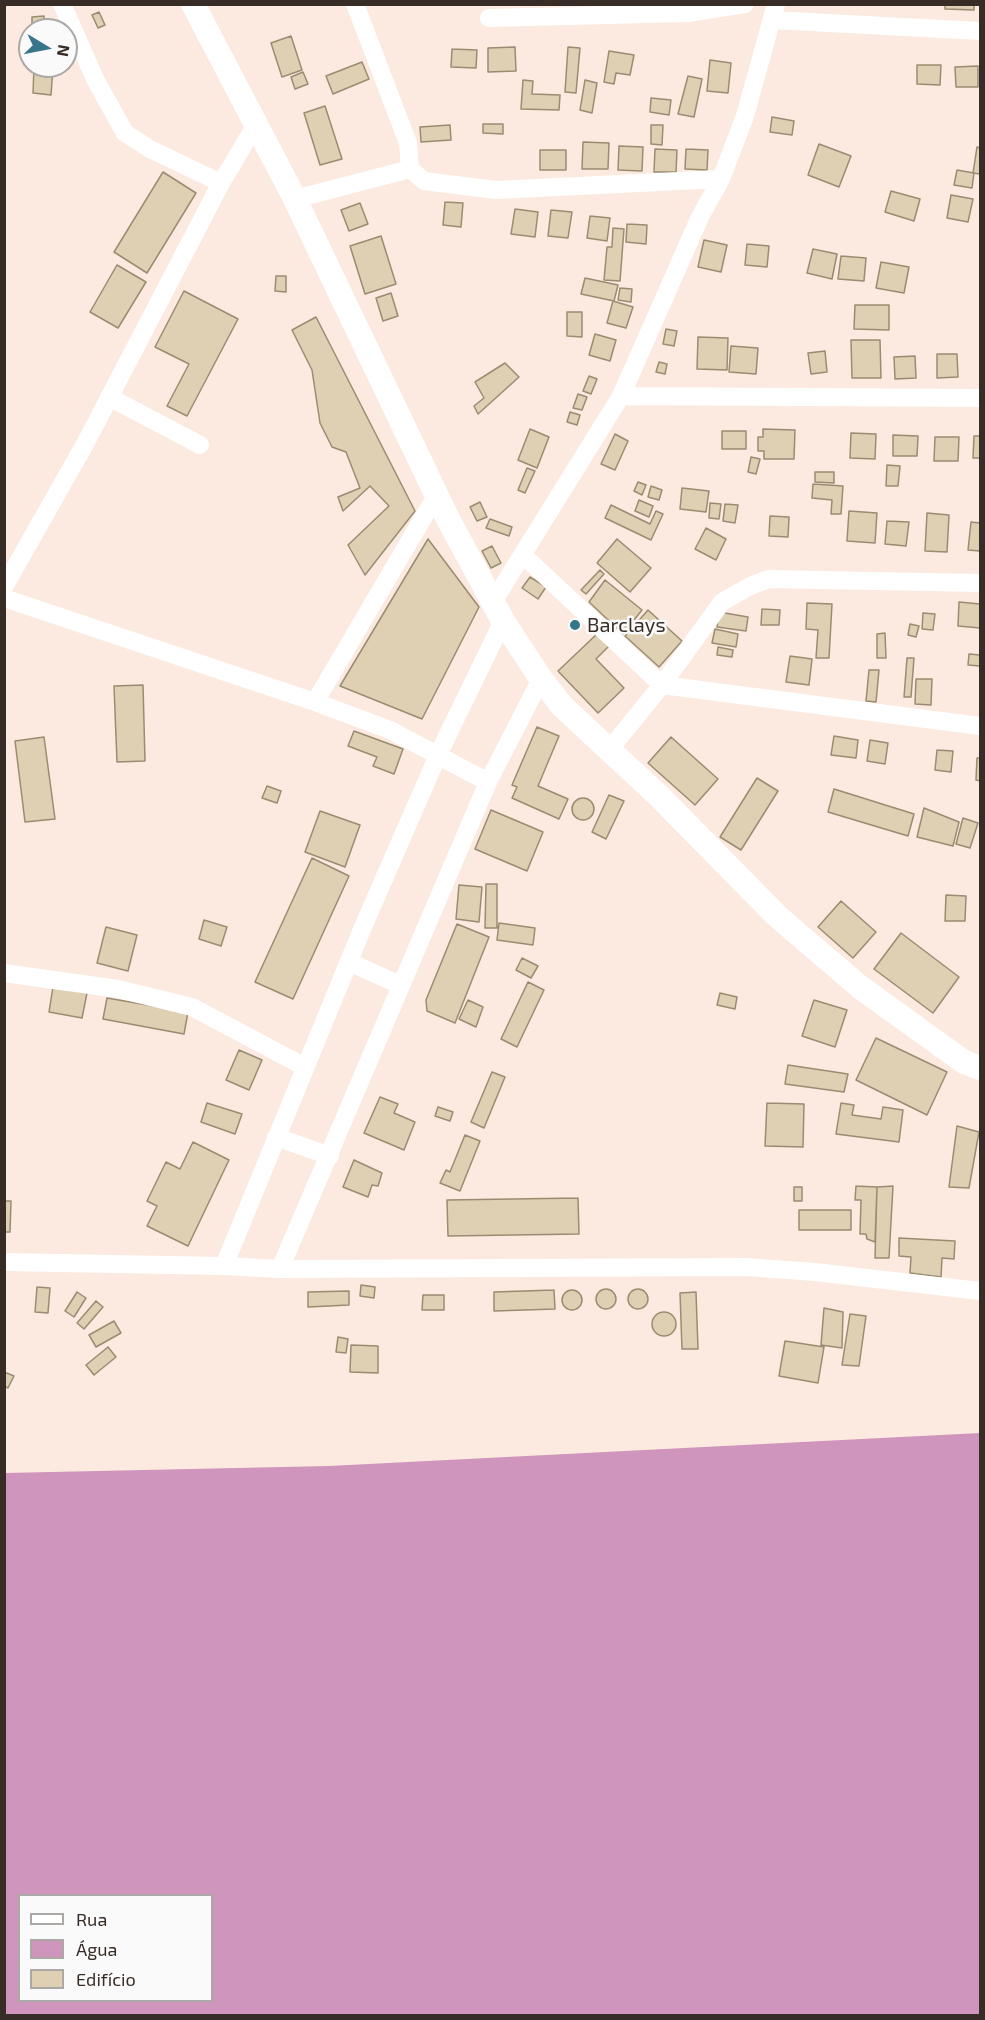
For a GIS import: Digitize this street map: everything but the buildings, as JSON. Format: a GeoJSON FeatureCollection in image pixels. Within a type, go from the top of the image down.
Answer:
{"type":"FeatureCollection","features":[{"type":"Feature","properties":{"kind":"street"},"geometry":{"type":"LineString","coordinates":[[62,4],[96,81],[125,133],[150,149],[221,183]]}},
{"type":"Feature","properties":{"kind":"street"},"geometry":{"type":"LineString","coordinates":[[193,4],[295,199],[436,496],[498,611],[541,679],[562,706],[777,916],[860,987],[964,1062],[981,1068]]}},
{"type":"Feature","properties":{"kind":"street"},"geometry":{"type":"LineString","coordinates":[[355,4],[408,143],[410,169],[424,181],[496,190],[721,179]]}},
{"type":"Feature","properties":{"kind":"street"},"geometry":{"type":"LineString","coordinates":[[489,18],[688,13],[745,4]]}},
{"type":"Feature","properties":{"kind":"street"},"geometry":{"type":"LineString","coordinates":[[224,1266],[305,1067],[498,611],[524,556],[621,396],[700,217],[721,179],[745,116],[774,12],[981,31]]}},
{"type":"Feature","properties":{"kind":"street"},"geometry":{"type":"LineString","coordinates":[[4,587],[109,397],[221,183],[255,126]]}},
{"type":"Feature","properties":{"kind":"street"},"geometry":{"type":"LineString","coordinates":[[295,199],[410,169]]}},
{"type":"Feature","properties":{"kind":"street"},"geometry":{"type":"LineString","coordinates":[[621,396],[981,398]]}},
{"type":"Feature","properties":{"kind":"street"},"geometry":{"type":"LineString","coordinates":[[109,397],[200,445]]}},
{"type":"Feature","properties":{"kind":"street"},"geometry":{"type":"LineString","coordinates":[[315,702],[436,496]]}},
{"type":"Feature","properties":{"kind":"street"},"geometry":{"type":"LineString","coordinates":[[524,556],[662,685],[981,726]]}},
{"type":"Feature","properties":{"kind":"street"},"geometry":{"type":"LineString","coordinates":[[609,750],[662,685],[722,602],[750,586],[769,579],[981,583]]}},
{"type":"Feature","properties":{"kind":"street"},"geometry":{"type":"LineString","coordinates":[[4,598],[315,702],[390,730],[488,782]]}},
{"type":"Feature","properties":{"kind":"street"},"geometry":{"type":"LineString","coordinates":[[280,1269],[488,782],[541,679]]}},
{"type":"Feature","properties":{"kind":"street"},"geometry":{"type":"LineString","coordinates":[[349,962],[400,985]]}},
{"type":"Feature","properties":{"kind":"street"},"geometry":{"type":"LineString","coordinates":[[4,973],[118,989],[192,1006],[305,1067]]}},
{"type":"Feature","properties":{"kind":"street"},"geometry":{"type":"LineString","coordinates":[[276,1137],[330,1156]]}},
{"type":"Feature","properties":{"kind":"street"},"geometry":{"type":"LineString","coordinates":[[4,1262],[280,1269],[746,1268],[815,1272],[981,1292]]}},
{"type":"Feature","properties":{"kind":"water"},"geometry":{"type":"Polygon","coordinates":[[[980,1433],[980,2015],[5,2015],[5,1473],[329,1466],[980,1433]]]}},
{"type":"Feature","properties":{"kind":"place","name":"Barclays"},"geometry":{"type":"Point","coordinates":[575,625]}}]}
